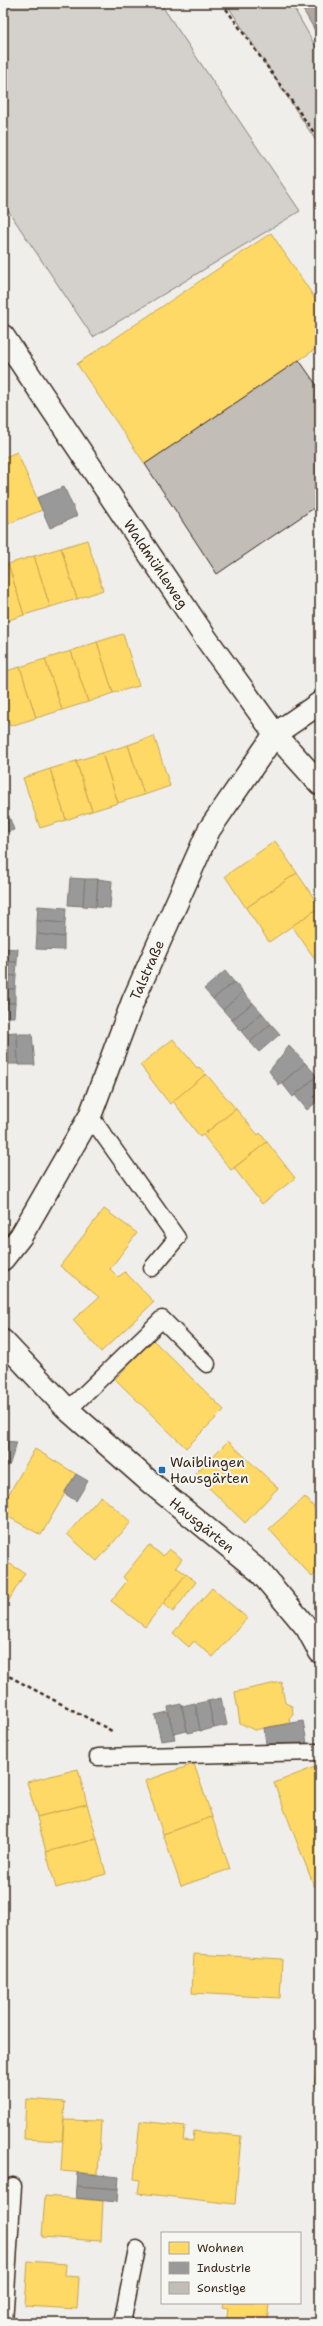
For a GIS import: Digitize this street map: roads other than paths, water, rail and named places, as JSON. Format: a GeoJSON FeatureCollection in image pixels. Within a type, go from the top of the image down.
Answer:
{"type":"FeatureCollection","features":[{"type":"Feature","properties":{"kind":"street","name":"Waldmühleweg"},"geometry":{"type":"LineString","coordinates":[[3,336],[205,637],[275,734],[320,784]]}},
{"type":"Feature","properties":{"kind":"street","name":"Talstraße"},"geometry":{"type":"LineString","coordinates":[[3,1259],[21,1236],[90,1116],[133,1001],[209,830],[275,734],[320,703]]}},
{"type":"Feature","properties":{"kind":"street","name":"Hausgärten"},"geometry":{"type":"LineString","coordinates":[[3,1341],[68,1410],[151,1483],[260,1572],[307,1628],[320,1652]]}},
{"type":"Feature","properties":{"kind":"lane"},"geometry":{"type":"LineString","coordinates":[[90,1116],[177,1238],[152,1268]]}},
{"type":"Feature","properties":{"kind":"lane"},"geometry":{"type":"LineString","coordinates":[[68,1410],[162,1319],[207,1364]]}},
{"type":"Feature","properties":{"kind":"lane"},"geometry":{"type":"LineString","coordinates":[[98,1757],[130,1755],[320,1752]]}},
{"type":"Feature","properties":{"kind":"lane"},"geometry":{"type":"LineString","coordinates":[[4,2323],[13,2186]]}},
{"type":"Feature","properties":{"kind":"lane"},"geometry":{"type":"LineString","coordinates":[[122,2323],[137,2249]]}},
{"type":"Feature","properties":{"kind":"place","name":"Waiblingen Hausgärten"},"geometry":{"type":"Point","coordinates":[162,1470]}}]}
